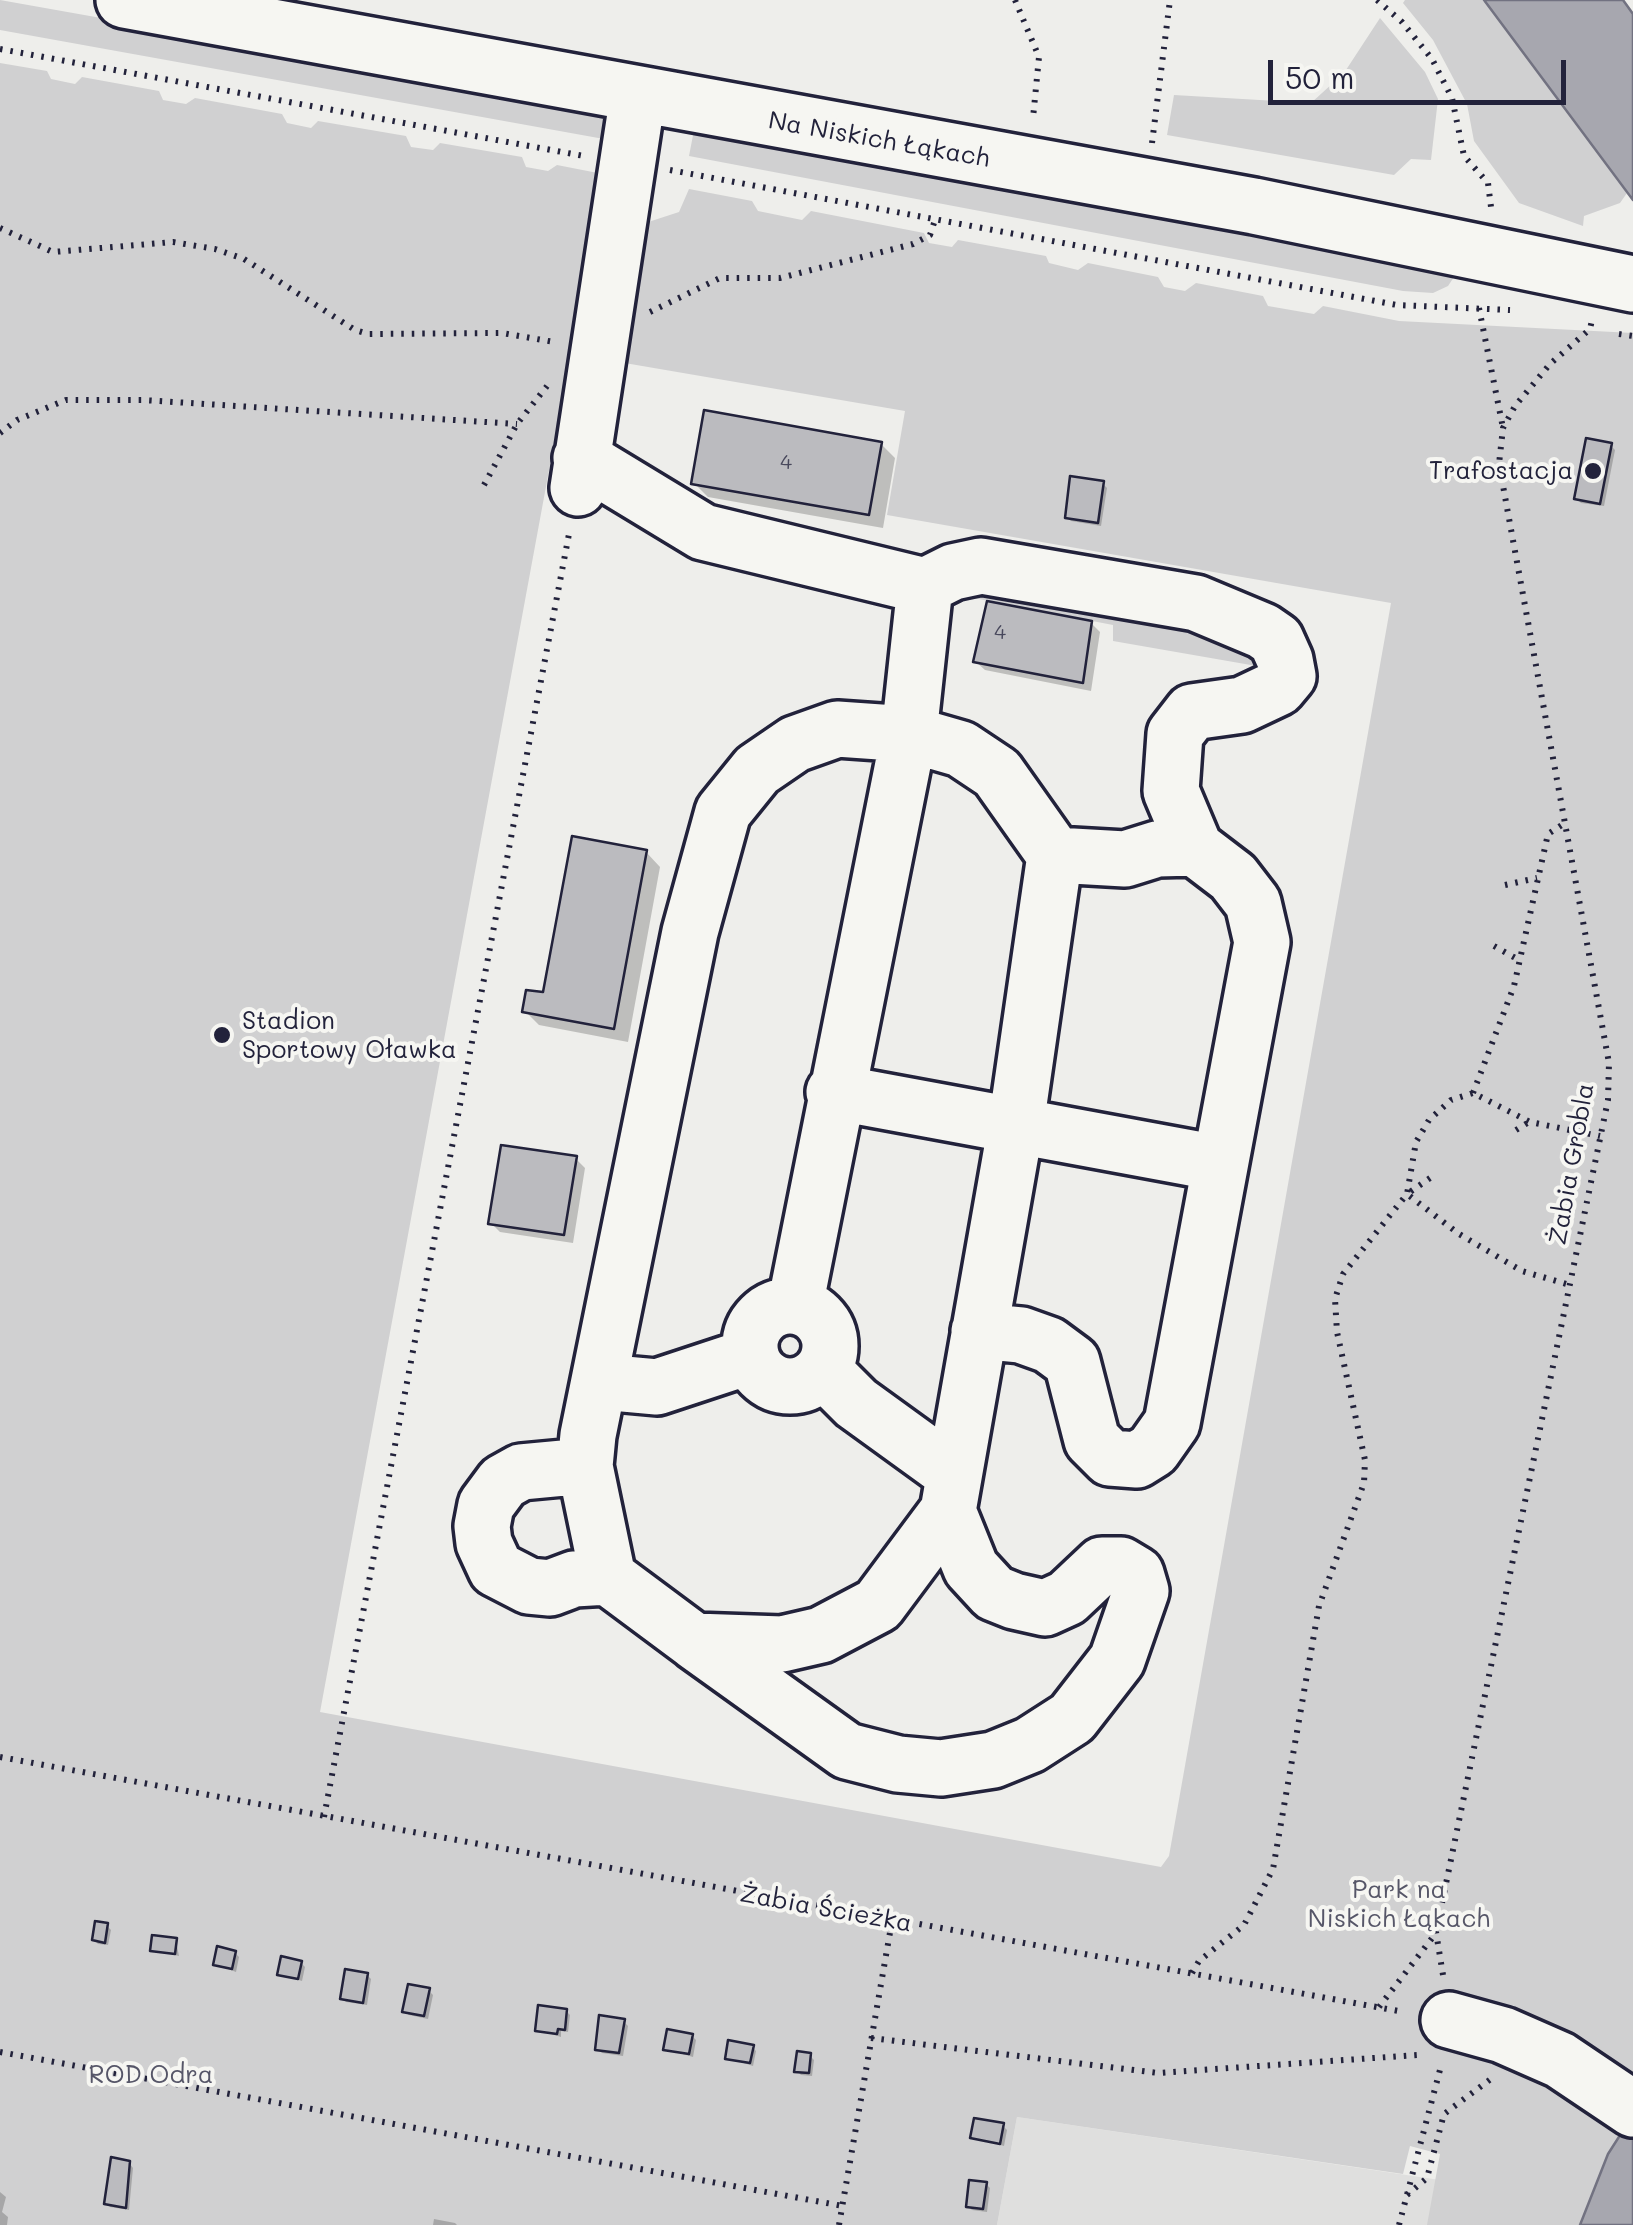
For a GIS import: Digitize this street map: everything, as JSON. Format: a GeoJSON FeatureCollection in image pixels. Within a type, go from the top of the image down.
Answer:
{"type":"FeatureCollection","features":[{"type":"Feature","properties":{"kind":"street","name":"Na Niskich Łąkach"},"geometry":{"type":"LineString","coordinates":[[124,0],[1254,206],[1615,311]]}},
{"type":"Feature","properties":{"kind":"street"},"geometry":{"type":"LineString","coordinates":[[638,95],[580,473],[703,532],[924,586],[953,572],[981,566],[1196,604],[1276,640],[1288,676],[1278,688],[1242,704],[1192,712],[1175,734],[1171,791],[1194,848],[1234,877],[1253,903],[1262,942],[1172,1424],[1153,1450],[1137,1460],[1110,1458],[1092,1440],[1072,1362],[1049,1345],[1021,1335],[979,1332]]}},
{"type":"Feature","properties":{"kind":"street"},"geometry":{"type":"LineString","coordinates":[[795,1306],[834,1092],[909,734],[924,586]]}},
{"type":"Feature","properties":{"kind":"street"},"geometry":{"type":"LineString","coordinates":[[608,1577],[585,1466],[690,932],[723,812],[757,770],[795,744],[837,729],[909,734],[960,748],[998,774],[1056,855],[1016,1126],[951,1492],[878,1605],[821,1635],[746,1646],[694,1641]]}},
{"type":"Feature","properties":{"kind":"street"},"geometry":{"type":"LineString","coordinates":[[1056,855],[1125,858],[1156,849],[1194,848]]}},
{"type":"Feature","properties":{"kind":"street"},"geometry":{"type":"LineString","coordinates":[[834,1092],[1218,1163]]}},
{"type":"Feature","properties":{"kind":"street"},"geometry":{"type":"LineString","coordinates":[[795,1306],[812,1312],[829,1334],[829,1357],[822,1370],[804,1384],[778,1383],[766,1377],[751,1356],[757,1323],[781,1307],[795,1306]]}},
{"type":"Feature","properties":{"kind":"street"},"geometry":{"type":"LineString","coordinates":[[602,1382],[657,1387],[751,1356]]}},
{"type":"Feature","properties":{"kind":"street"},"geometry":{"type":"LineString","coordinates":[[585,1466],[521,1472],[503,1482],[486,1506],[484,1543],[496,1568],[529,1586],[550,1588],[574,1578],[608,1577],[847,1750],[898,1764],[942,1768],[993,1760],[1030,1745],[1072,1718],[1116,1660],[1140,1591],[1136,1574],[1121,1565],[1102,1565],[1067,1598],[1045,1608],[994,1593],[971,1568],[951,1492],[822,1370]]}},
{"type":"Feature","properties":{"kind":"street"},"geometry":{"type":"LineString","coordinates":[[1446,2039],[1533,2047],[1619,2099]]}},
{"type":"Feature","properties":{"kind":"path"},"geometry":{"type":"LineString","coordinates":[[1015,0],[1039,57],[1024,166]]}},
{"type":"Feature","properties":{"kind":"path"},"geometry":{"type":"LineString","coordinates":[[1152,140],[1170,0]]}},
{"type":"Feature","properties":{"kind":"path"},"geometry":{"type":"LineString","coordinates":[[1377,0],[1432,59],[1452,98],[1464,156],[1488,183],[1492,202]]}},
{"type":"Feature","properties":{"kind":"path"},"geometry":{"type":"LineString","coordinates":[[0,49],[1397,305],[1522,310]]}},
{"type":"Feature","properties":{"kind":"path"},"geometry":{"type":"LineString","coordinates":[[484,486],[538,392],[650,312],[720,278],[780,278],[828,269],[872,251],[913,244],[930,235],[935,220]]}},
{"type":"Feature","properties":{"kind":"path"},"geometry":{"type":"LineString","coordinates":[[0,228],[53,252],[174,242],[215,249],[244,260],[354,330],[368,334],[520,336]]}},
{"type":"Feature","properties":{"kind":"path","name":"Żabia Grobla"},"geometry":{"type":"LineString","coordinates":[[1446,2039],[1436,1932],[1600,1136],[1609,1063],[1499,464],[1503,428],[1479,310]]}},
{"type":"Feature","properties":{"kind":"path"},"geometry":{"type":"LineString","coordinates":[[1503,428],[1550,364],[1615,311],[1633,336]]}},
{"type":"Feature","properties":{"kind":"path"},"geometry":{"type":"LineString","coordinates":[[0,433],[17,420],[66,400],[143,400],[517,424]]}},
{"type":"Feature","properties":{"kind":"path"},"geometry":{"type":"LineString","coordinates":[[324,1817],[580,473]]}},
{"type":"Feature","properties":{"kind":"path"},"geometry":{"type":"LineString","coordinates":[[1473,1093],[1502,1023],[1548,834],[1565,822]]}},
{"type":"Feature","properties":{"kind":"path"},"geometry":{"type":"LineString","coordinates":[[1505,885],[1537,878]]}},
{"type":"Feature","properties":{"kind":"path"},"geometry":{"type":"LineString","coordinates":[[1494,946],[1519,960]]}},
{"type":"Feature","properties":{"kind":"path"},"geometry":{"type":"LineString","coordinates":[[1408,1194],[1416,1142],[1430,1120],[1451,1100],[1473,1093],[1530,1122],[1600,1136]]}},
{"type":"Feature","properties":{"kind":"path"},"geometry":{"type":"LineString","coordinates":[[1516,1130],[1530,1122]]}},
{"type":"Feature","properties":{"kind":"path"},"geometry":{"type":"LineString","coordinates":[[1192,1973],[1198,1961],[1244,1925],[1273,1869],[1319,1606],[1364,1483],[1365,1460],[1345,1383],[1335,1299],[1343,1274],[1408,1194],[1430,1178]]}},
{"type":"Feature","properties":{"kind":"path"},"geometry":{"type":"LineString","coordinates":[[1408,1194],[1458,1234],[1522,1271],[1570,1286]]}},
{"type":"Feature","properties":{"kind":"path","name":"Żabia Ścieżka"},"geometry":{"type":"LineString","coordinates":[[0,1757],[1379,2007],[1446,2039]]}},
{"type":"Feature","properties":{"kind":"path"},"geometry":{"type":"LineString","coordinates":[[839,2225],[892,1921]]}},
{"type":"Feature","properties":{"kind":"path","name":"Żabia Grobla"},"geometry":{"type":"LineString","coordinates":[[1379,2007],[1436,1932]]}},
{"type":"Feature","properties":{"kind":"path"},"geometry":{"type":"LineString","coordinates":[[871,2038],[1158,2073],[1412,2055],[1446,2039]]}},
{"type":"Feature","properties":{"kind":"path"},"geometry":{"type":"LineString","coordinates":[[1399,2225],[1446,2039]]}},
{"type":"Feature","properties":{"kind":"path"},"geometry":{"type":"LineString","coordinates":[[1407,2195],[1427,2178],[1444,2114],[1533,2047]]}},
{"type":"Feature","properties":{"kind":"path"},"geometry":{"type":"LineString","coordinates":[[0,2052],[843,2206]]}},
{"type":"Feature","properties":{"kind":"shaded area"},"geometry":{"type":"Polygon","coordinates":[[[1484,0],[1623,0],[1633,14],[1633,200],[1484,0]]]}},
{"type":"Feature","properties":{"kind":"shaded area"},"geometry":{"type":"Polygon","coordinates":[[[1633,2115],[1633,2225],[1580,2225],[1608,2154],[1633,2115]]]}},
{"type":"Feature","properties":{"kind":"shaded area"},"geometry":{"type":"Polygon","coordinates":[[[1017,2117],[1487,2187],[1549,2225],[997,2225],[1017,2117]]]}},
{"type":"Feature","properties":{"kind":"green space"},"geometry":{"type":"Polygon","coordinates":[[[0,0],[601,107],[615,141],[0,30],[0,0]]]}},
{"type":"Feature","properties":{"kind":"green space"},"geometry":{"type":"Polygon","coordinates":[[[1484,0],[1627,193],[1620,203],[1584,216],[1583,226],[1519,203],[1474,141],[1467,104],[1433,40],[1403,3],[1484,0]]]}},
{"type":"Feature","properties":{"kind":"green space"},"geometry":{"type":"Polygon","coordinates":[[[1380,18],[1425,72],[1438,99],[1431,160],[1411,159],[1394,175],[1167,135],[1174,95],[1311,103],[1344,73],[1380,18]]]}},
{"type":"Feature","properties":{"kind":"green space"},"geometry":{"type":"Polygon","coordinates":[[[0,63],[47,71],[51,79],[75,84],[82,77],[159,91],[163,100],[186,104],[195,98],[282,114],[287,123],[311,128],[318,121],[406,136],[411,147],[433,150],[440,143],[522,157],[526,167],[548,171],[557,165],[608,175],[573,404],[559,416],[320,1712],[1161,1867],[1169,1856],[1391,603],[887,515],[905,411],[613,361],[633,227],[679,212],[689,189],[752,201],[758,211],[802,220],[811,211],[924,233],[929,243],[952,247],[958,240],[1046,256],[1049,263],[1078,270],[1088,263],[1158,277],[1164,287],[1185,291],[1196,283],[1263,296],[1268,306],[1314,314],[1323,306],[1399,321],[1633,333],[1633,2079],[1626,2127],[1608,2154],[1580,2225],[1427,2225],[1440,2154],[1410,2146],[1403,2174],[1017,2117],[997,2225],[0,2225],[0,63]]]}},
{"type":"Feature","properties":{"kind":"green space"},"geometry":{"type":"Polygon","coordinates":[[[695,125],[1457,265],[1456,274],[1448,286],[1433,293],[1403,291],[689,156],[695,125]]]}},
{"type":"Feature","properties":{"kind":"green space"},"geometry":{"type":"Polygon","coordinates":[[[966,584],[1257,632],[1268,668],[1113,641],[1113,625],[958,595],[966,584]]]}},
{"type":"Feature","properties":{"kind":"building"},"geometry":{"type":"Polygon","coordinates":[[[704,410],[882,442],[869,515],[691,484],[704,410]]]}},
{"type":"Feature","properties":{"kind":"building","name":"Trafostacja"},"geometry":{"type":"Polygon","coordinates":[[[1586,438],[1612,443],[1600,504],[1574,499],[1586,438]]]}},
{"type":"Feature","properties":{"kind":"building"},"geometry":{"type":"Polygon","coordinates":[[[1070,476],[1104,481],[1098,523],[1065,518],[1070,476]]]}},
{"type":"Feature","properties":{"kind":"building"},"geometry":{"type":"Polygon","coordinates":[[[987,601],[1092,621],[1083,683],[973,662],[987,601]]]}},
{"type":"Feature","properties":{"kind":"building"},"geometry":{"type":"Polygon","coordinates":[[[572,836],[647,850],[614,1029],[522,1012],[526,990],[543,992],[572,836]]]}},
{"type":"Feature","properties":{"kind":"building"},"geometry":{"type":"Polygon","coordinates":[[[501,1145],[577,1156],[564,1235],[488,1224],[501,1145]]]}},
{"type":"Feature","properties":{"kind":"building"},"geometry":{"type":"Polygon","coordinates":[[[95,1921],[108,1923],[105,1943],[92,1940],[95,1921]]]}},
{"type":"Feature","properties":{"kind":"building"},"geometry":{"type":"Polygon","coordinates":[[[152,1935],[177,1938],[175,1954],[150,1951],[152,1935]]]}},
{"type":"Feature","properties":{"kind":"building"},"geometry":{"type":"Polygon","coordinates":[[[217,1946],[236,1951],[232,1969],[213,1965],[217,1946]]]}},
{"type":"Feature","properties":{"kind":"building"},"geometry":{"type":"Polygon","coordinates":[[[281,1956],[302,1961],[298,1979],[277,1975],[281,1956]]]}},
{"type":"Feature","properties":{"kind":"building"},"geometry":{"type":"Polygon","coordinates":[[[345,1969],[368,1973],[363,2003],[340,1999],[345,1969]]]}},
{"type":"Feature","properties":{"kind":"building"},"geometry":{"type":"Polygon","coordinates":[[[408,1984],[430,1988],[424,2016],[402,2012],[408,1984]]]}},
{"type":"Feature","properties":{"kind":"building"},"geometry":{"type":"Polygon","coordinates":[[[538,2005],[567,2009],[565,2030],[558,2029],[557,2034],[535,2031],[538,2005]]]}},
{"type":"Feature","properties":{"kind":"building"},"geometry":{"type":"Polygon","coordinates":[[[599,2015],[625,2019],[619,2053],[595,2050],[599,2015]]]}},
{"type":"Feature","properties":{"kind":"building"},"geometry":{"type":"Polygon","coordinates":[[[667,2029],[693,2034],[689,2054],[663,2050],[667,2029]]]}},
{"type":"Feature","properties":{"kind":"building"},"geometry":{"type":"Polygon","coordinates":[[[728,2040],[754,2045],[750,2063],[725,2059],[728,2040]]]}},
{"type":"Feature","properties":{"kind":"building"},"geometry":{"type":"Polygon","coordinates":[[[797,2051],[811,2053],[809,2073],[794,2072],[797,2051]]]}},
{"type":"Feature","properties":{"kind":"building"},"geometry":{"type":"Polygon","coordinates":[[[974,2118],[1004,2123],[1000,2144],[970,2138],[974,2118]]]}},
{"type":"Feature","properties":{"kind":"building"},"geometry":{"type":"Polygon","coordinates":[[[111,2157],[130,2161],[126,2208],[104,2204],[111,2157]]]}},
{"type":"Feature","properties":{"kind":"building"},"geometry":{"type":"Polygon","coordinates":[[[969,2180],[987,2182],[983,2209],[966,2207],[969,2180]]]}},
{"type":"Feature","properties":{"kind":"place","name":"Trafostacja"},"geometry":{"type":"Point","coordinates":[1593,471]}},
{"type":"Feature","properties":{"kind":"place","name":"Stadion Sportowy Oławka"},"geometry":{"type":"Point","coordinates":[222,1035]}},
{"type":"Feature","properties":{"kind":"park label","name":"Park na Niskich Łąkach"},"geometry":{"type":"Point","coordinates":[1399,1904]}},
{"type":"Feature","properties":{"kind":"park label","name":"ROD Odra"},"geometry":{"type":"Point","coordinates":[151,2075]}}]}
